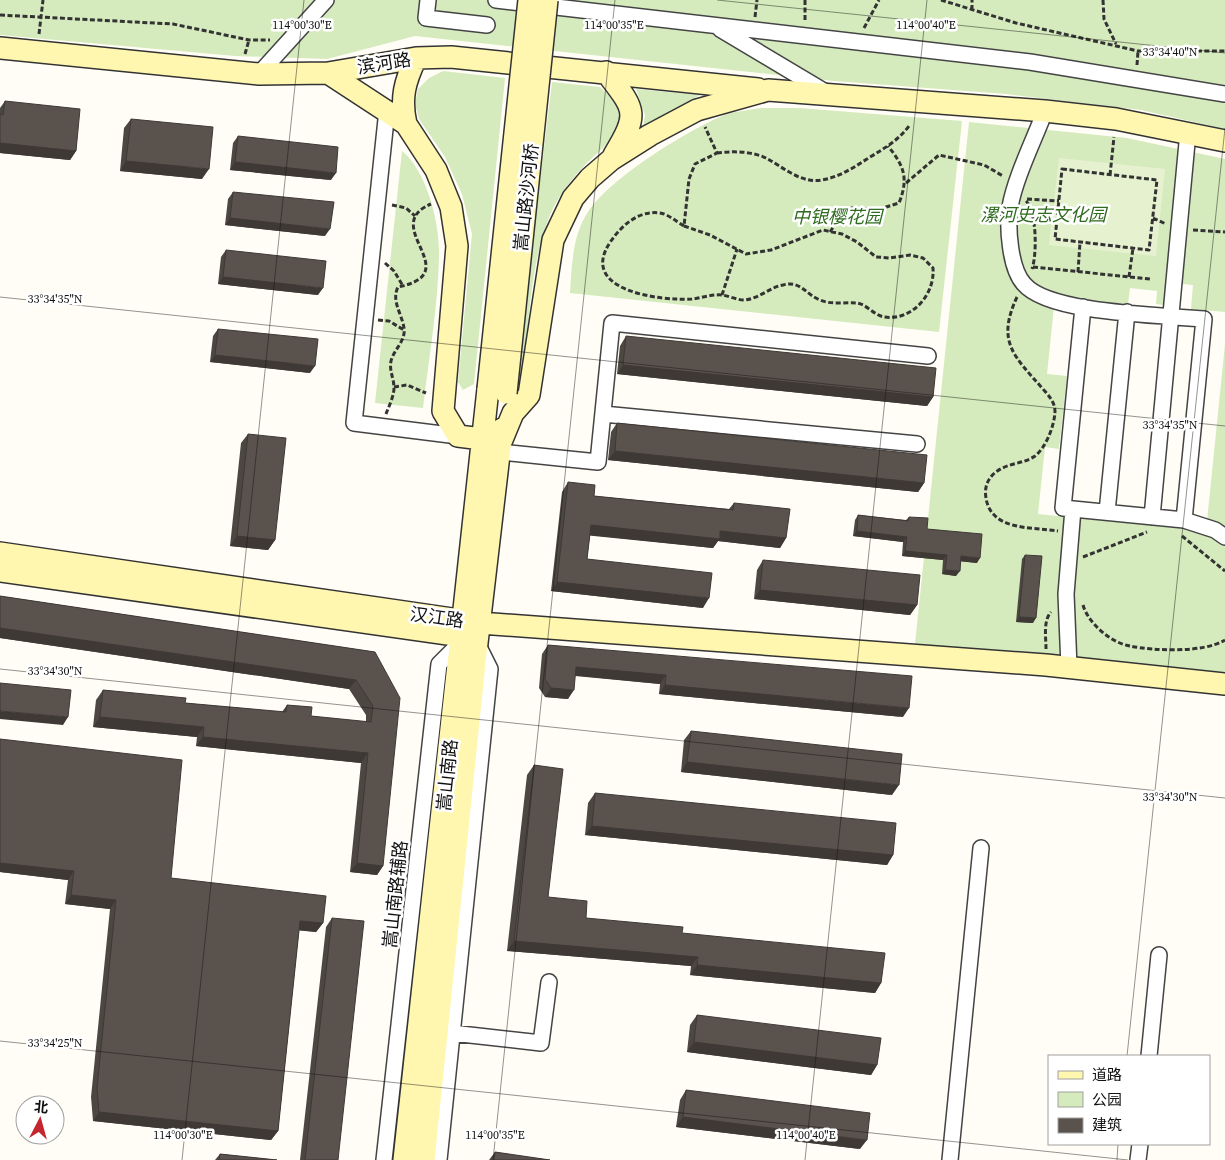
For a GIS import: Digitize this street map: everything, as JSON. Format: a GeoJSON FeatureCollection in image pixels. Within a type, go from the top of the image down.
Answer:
{"type":"FeatureCollection","features":[{"type":"Feature","properties":{"kind":"street"},"geometry":{"type":"LineString","coordinates":[[259,74],[326,0]]}},
{"type":"Feature","properties":{"kind":"street"},"geometry":{"type":"LineString","coordinates":[[428,0],[426,18],[487,25]]}},
{"type":"Feature","properties":{"kind":"street"},"geometry":{"type":"LineString","coordinates":[[496,0],[1030,62],[1225,94]]}},
{"type":"Feature","properties":{"kind":"street","name":"嵩山路沙河桥"},"geometry":{"type":"LineString","coordinates":[[497,391],[529,0]]}},
{"type":"Feature","properties":{"kind":"street","name":"嵩山路沙河桥"},"geometry":{"type":"LineString","coordinates":[[497,391],[547,0]]}},
{"type":"Feature","properties":{"kind":"street"},"geometry":{"type":"LineString","coordinates":[[717,27],[829,95]]}},
{"type":"Feature","properties":{"kind":"street","name":"滨河路"},"geometry":{"type":"LineString","coordinates":[[0,48],[259,74],[328,73],[416,58],[451,57],[768,90],[1045,111],[1116,119],[1188,132],[1225,141]]}},
{"type":"Feature","properties":{"kind":"street"},"geometry":{"type":"LineString","coordinates":[[416,58],[405,81],[402,107],[406,124],[436,170],[451,207],[457,246],[443,411],[458,436]]}},
{"type":"Feature","properties":{"kind":"street"},"geometry":{"type":"LineString","coordinates":[[606,72],[628,101],[631,112],[630,128],[612,159]]}},
{"type":"Feature","properties":{"kind":"street"},"geometry":{"type":"LineString","coordinates":[[328,73],[406,124]]}},
{"type":"Feature","properties":{"kind":"street"},"geometry":{"type":"LineString","coordinates":[[494,444],[513,413],[529,395],[552,240],[573,198],[590,178],[612,159],[650,135],[697,110],[768,90]]}},
{"type":"Feature","properties":{"kind":"street"},"geometry":{"type":"LineString","coordinates":[[387,110],[354,423],[458,436],[598,462],[612,324],[928,356]]}},
{"type":"Feature","properties":{"kind":"street"},"geometry":{"type":"LineString","coordinates":[[1045,111],[1014,188],[1010,209],[1010,246],[1017,273],[1023,284],[1034,294],[1056,302],[1126,312],[1204,319],[1181,527]]}},
{"type":"Feature","properties":{"kind":"street"},"geometry":{"type":"LineString","coordinates":[[1152,517],[1188,132]]}},
{"type":"Feature","properties":{"kind":"street"},"geometry":{"type":"LineString","coordinates":[[1083,307],[1063,508],[1152,517],[1181,527],[1215,530],[1225,536]]}},
{"type":"Feature","properties":{"kind":"street"},"geometry":{"type":"LineString","coordinates":[[1107,512],[1126,312]]}},
{"type":"Feature","properties":{"kind":"street","name":"嵩山南路"},"geometry":{"type":"LineString","coordinates":[[424,1160],[469,633],[494,444],[497,391]]}},
{"type":"Feature","properties":{"kind":"street"},"geometry":{"type":"LineString","coordinates":[[603,414],[916,444]]}},
{"type":"Feature","properties":{"kind":"street"},"geometry":{"type":"LineString","coordinates":[[1069,667],[1066,594],[1074,509]]}},
{"type":"Feature","properties":{"kind":"street","name":"汉江路"},"geometry":{"type":"LineString","coordinates":[[0,553],[469,633]]}},
{"type":"Feature","properties":{"kind":"street","name":"汉江路"},"geometry":{"type":"LineString","coordinates":[[0,571],[469,633]]}},
{"type":"Feature","properties":{"kind":"street"},"geometry":{"type":"LineString","coordinates":[[469,633],[1069,667],[1225,684]]}},
{"type":"Feature","properties":{"kind":"street"},"geometry":{"type":"LineString","coordinates":[[439,1160],[436,1031],[490,669],[469,633]]}},
{"type":"Feature","properties":{"kind":"street","name":"嵩山南路辅路"},"geometry":{"type":"LineString","coordinates":[[384,1160],[439,664],[469,633]]}},
{"type":"Feature","properties":{"kind":"street"},"geometry":{"type":"LineString","coordinates":[[950,1160],[981,848]]}},
{"type":"Feature","properties":{"kind":"street"},"geometry":{"type":"LineString","coordinates":[[1149,1055],[1159,955]]}},
{"type":"Feature","properties":{"kind":"street"},"geometry":{"type":"LineString","coordinates":[[436,1031],[541,1043],[549,982]]}},
{"type":"Feature","properties":{"kind":"street","name":"嵩山南路"},"geometry":{"type":"LineString","coordinates":[[404,1160],[436,1031]]}},
{"type":"Feature","properties":{"kind":"street"},"geometry":{"type":"LineString","coordinates":[[1138,1160],[1140,1145]]}},
{"type":"Feature","properties":{"kind":"path"},"geometry":{"type":"LineString","coordinates":[[36,53],[43,0]]}},
{"type":"Feature","properties":{"kind":"path"},"geometry":{"type":"LineString","coordinates":[[805,0],[806,36]]}},
{"type":"Feature","properties":{"kind":"path"},"geometry":{"type":"LineString","coordinates":[[856,42],[879,0]]}},
{"type":"Feature","properties":{"kind":"path"},"geometry":{"type":"LineString","coordinates":[[941,0],[972,10],[1138,51],[1225,51]]}},
{"type":"Feature","properties":{"kind":"path"},"geometry":{"type":"LineString","coordinates":[[972,0],[972,10]]}},
{"type":"Feature","properties":{"kind":"path"},"geometry":{"type":"LineString","coordinates":[[1103,0],[1104,19],[1117,45]]}},
{"type":"Feature","properties":{"kind":"path"},"geometry":{"type":"LineString","coordinates":[[0,15],[173,24],[249,40],[288,40]]}},
{"type":"Feature","properties":{"kind":"path"},"geometry":{"type":"LineString","coordinates":[[697,110],[717,153]]}},
{"type":"Feature","properties":{"kind":"path"},"geometry":{"type":"LineString","coordinates":[[1110,175],[1116,119]]}},
{"type":"Feature","properties":{"kind":"path"},"geometry":{"type":"LineString","coordinates":[[684,226],[689,179],[695,164],[717,153],[732,151],[749,153],[766,158],[803,178],[820,180],[840,175],[888,146],[902,136],[909,126]]}},
{"type":"Feature","properties":{"kind":"path"},"geometry":{"type":"LineString","coordinates":[[888,146],[896,156],[906,183]]}},
{"type":"Feature","properties":{"kind":"path"},"geometry":{"type":"LineString","coordinates":[[830,232],[844,211],[852,208],[880,210],[899,203],[906,183],[940,155],[984,165],[1001,175],[1014,188]]}},
{"type":"Feature","properties":{"kind":"path"},"geometry":{"type":"LineString","coordinates":[[1062,170],[1110,175],[1156,180],[1149,250],[1055,239],[1062,170]]}},
{"type":"Feature","properties":{"kind":"path"},"geometry":{"type":"LineString","coordinates":[[382,427],[394,387],[390,373],[392,358],[401,344],[405,330],[395,302],[395,293],[398,287],[415,284],[425,277],[427,269],[423,252],[415,239],[413,223],[415,216],[424,207],[447,197]]}},
{"type":"Feature","properties":{"kind":"path"},"geometry":{"type":"LineString","coordinates":[[1059,201],[1024,199],[1032,206],[1036,246],[1033,267],[1010,313],[1007,332],[1012,352],[1053,400],[1055,412],[1048,440],[1034,456],[998,470],[988,479],[985,492],[987,506],[997,520],[1014,525],[1063,532],[1083,549],[1082,563]]}},
{"type":"Feature","properties":{"kind":"path"},"geometry":{"type":"LineString","coordinates":[[378,202],[406,208],[415,216]]}},
{"type":"Feature","properties":{"kind":"path"},"geometry":{"type":"LineString","coordinates":[[662,213],[684,226],[710,235],[737,249],[746,254],[771,250],[823,230],[842,234],[857,242],[876,257],[890,258],[910,255],[924,258],[933,268],[931,290],[906,314],[884,317],[859,303],[844,304],[819,300],[797,285],[783,284],[767,293],[744,300],[722,295],[692,299],[659,298],[635,293],[610,281],[604,272],[602,260],[609,243],[623,226],[638,215],[662,213]]}},
{"type":"Feature","properties":{"kind":"path"},"geometry":{"type":"LineString","coordinates":[[1078,272],[1080,242]]}},
{"type":"Feature","properties":{"kind":"path"},"geometry":{"type":"LineString","coordinates":[[1130,277],[1132,248]]}},
{"type":"Feature","properties":{"kind":"path"},"geometry":{"type":"LineString","coordinates":[[722,295],[737,249]]}},
{"type":"Feature","properties":{"kind":"path"},"geometry":{"type":"LineString","coordinates":[[371,262],[385,263],[394,271],[403,286]]}},
{"type":"Feature","properties":{"kind":"path"},"geometry":{"type":"LineString","coordinates":[[1033,267],[1150,279]]}},
{"type":"Feature","properties":{"kind":"path"},"geometry":{"type":"LineString","coordinates":[[365,318],[389,321],[405,330]]}},
{"type":"Feature","properties":{"kind":"path"},"geometry":{"type":"LineString","coordinates":[[394,387],[407,385],[444,400]]}},
{"type":"Feature","properties":{"kind":"path"},"geometry":{"type":"LineString","coordinates":[[1181,527],[1225,571]]}},
{"type":"Feature","properties":{"kind":"path"},"geometry":{"type":"LineString","coordinates":[[1082,557],[1147,531],[1157,532]]}},
{"type":"Feature","properties":{"kind":"path"},"geometry":{"type":"LineString","coordinates":[[1080,598],[1085,613],[1105,635],[1129,646],[1197,649],[1225,640]]}},
{"type":"Feature","properties":{"kind":"green space"},"geometry":{"type":"Polygon","coordinates":[[[0,0],[1225,0],[1225,129],[1141,110],[1006,94],[834,81],[415,36],[327,59],[235,56],[0,35],[0,0]]]}},
{"type":"Feature","properties":{"kind":"green space"},"geometry":{"type":"Polygon","coordinates":[[[443,71],[505,78],[474,384],[463,390],[458,382],[472,234],[462,194],[445,157],[419,119],[415,104],[418,89],[429,78],[443,71]]]}},
{"type":"Feature","properties":{"kind":"green space"},"geometry":{"type":"Polygon","coordinates":[[[552,82],[600,87],[619,105],[619,117],[614,134],[610,140],[580,170],[564,190],[552,210],[537,258],[529,310],[523,385],[518,391],[515,389],[552,82]]]}},
{"type":"Feature","properties":{"kind":"green space"},"geometry":{"type":"Polygon","coordinates":[[[636,89],[700,95],[643,127],[645,115],[636,89]]]}},
{"type":"Feature","properties":{"kind":"green space","name":"中银樱花园"},"geometry":{"type":"Polygon","coordinates":[[[761,108],[800,108],[962,121],[939,332],[570,293],[574,251],[583,221],[588,212],[614,184],[672,143],[711,121],[727,114],[761,108]]]}},
{"type":"Feature","properties":{"kind":"green space","name":"漯河史志文化园"},"geometry":{"type":"Polygon","coordinates":[[[969,122],[1127,138],[1225,159],[1225,312],[1191,309],[1193,285],[1182,284],[1179,307],[1156,304],[1157,291],[1130,288],[1128,304],[1055,297],[1047,374],[1067,376],[1059,449],[1045,447],[1038,514],[1206,531],[1225,344],[1225,674],[915,644],[969,122]]]}},
{"type":"Feature","properties":{"kind":"green space"},"geometry":{"type":"Polygon","coordinates":[[[402,151],[411,160],[425,185],[434,214],[439,243],[437,294],[423,408],[375,403],[402,151]]]}},
{"type":"Feature","properties":{"kind":"green space"},"geometry":{"type":"Polygon","coordinates":[[[1059,158],[1165,169],[1156,256],[1049,245],[1059,158]]]}},
{"type":"Feature","properties":{"kind":"building"},"geometry":{"type":"Polygon","coordinates":[[[5,101],[80,109],[76,151],[0,143],[0,114],[3,115],[5,101]]]}},
{"type":"Feature","properties":{"kind":"building"},"geometry":{"type":"Polygon","coordinates":[[[131,119],[213,127],[209,169],[126,161],[131,119]]]}},
{"type":"Feature","properties":{"kind":"building"},"geometry":{"type":"Polygon","coordinates":[[[238,136],[338,147],[336,173],[235,162],[238,136]]]}},
{"type":"Feature","properties":{"kind":"building"},"geometry":{"type":"Polygon","coordinates":[[[233,192],[334,202],[330,229],[230,218],[233,192]]]}},
{"type":"Feature","properties":{"kind":"building"},"geometry":{"type":"Polygon","coordinates":[[[226,250],[326,261],[323,288],[223,277],[226,250]]]}},
{"type":"Feature","properties":{"kind":"building"},"geometry":{"type":"Polygon","coordinates":[[[218,329],[318,339],[315,366],[215,355],[218,329]]]}},
{"type":"Feature","properties":{"kind":"building"},"geometry":{"type":"Polygon","coordinates":[[[626,336],[936,368],[933,397],[623,365],[626,336]]]}},
{"type":"Feature","properties":{"kind":"building"},"geometry":{"type":"Polygon","coordinates":[[[617,423],[927,455],[924,483],[615,451],[617,423]]]}},
{"type":"Feature","properties":{"kind":"building"},"geometry":{"type":"Polygon","coordinates":[[[248,434],[286,438],[275,540],[237,536],[248,434]]]}},
{"type":"Feature","properties":{"kind":"building"},"geometry":{"type":"Polygon","coordinates":[[[568,482],[595,485],[594,496],[733,510],[734,503],[790,509],[786,538],[720,531],[720,539],[591,525],[587,559],[712,573],[709,598],[557,582],[568,482]]]}},
{"type":"Feature","properties":{"kind":"building"},"geometry":{"type":"Polygon","coordinates":[[[858,515],[908,521],[909,517],[928,518],[927,529],[982,534],[980,558],[961,556],[960,571],[945,570],[947,555],[905,551],[907,537],[857,531],[858,515]]]}},
{"type":"Feature","properties":{"kind":"building"},"geometry":{"type":"Polygon","coordinates":[[[1025,555],[1042,556],[1036,618],[1019,617],[1025,555]]]}},
{"type":"Feature","properties":{"kind":"building"},"geometry":{"type":"Polygon","coordinates":[[[763,560],[920,575],[917,605],[760,590],[763,560]]]}},
{"type":"Feature","properties":{"kind":"building"},"geometry":{"type":"Polygon","coordinates":[[[0,596],[375,652],[400,698],[383,866],[357,863],[368,753],[203,737],[204,727],[100,717],[103,690],[186,698],[185,703],[286,712],[287,705],[312,707],[311,716],[371,722],[373,706],[356,680],[0,628],[0,596]]]}},
{"type":"Feature","properties":{"kind":"building"},"geometry":{"type":"Polygon","coordinates":[[[548,645],[912,676],[909,708],[665,685],[666,675],[576,667],[574,690],[551,688],[545,679],[548,645]]]}},
{"type":"Feature","properties":{"kind":"building"},"geometry":{"type":"Polygon","coordinates":[[[0,683],[71,690],[68,717],[0,711],[0,683]]]}},
{"type":"Feature","properties":{"kind":"building"},"geometry":{"type":"Polygon","coordinates":[[[691,731],[902,754],[899,785],[687,762],[691,731]]]}},
{"type":"Feature","properties":{"kind":"building"},"geometry":{"type":"Polygon","coordinates":[[[0,739],[182,760],[171,878],[326,896],[323,923],[300,921],[278,1131],[99,1112],[97,1088],[116,900],[71,895],[74,871],[0,863],[0,739]]]}},
{"type":"Feature","properties":{"kind":"building"},"geometry":{"type":"Polygon","coordinates":[[[534,765],[563,769],[548,897],[587,901],[586,918],[683,927],[682,933],[885,953],[881,983],[697,965],[698,957],[514,941],[534,765]]]}},
{"type":"Feature","properties":{"kind":"building"},"geometry":{"type":"Polygon","coordinates":[[[595,793],[896,823],[893,855],[592,826],[595,793]]]}},
{"type":"Feature","properties":{"kind":"building"},"geometry":{"type":"Polygon","coordinates":[[[332,918],[364,921],[338,1160],[305,1160],[332,918]]]}},
{"type":"Feature","properties":{"kind":"building"},"geometry":{"type":"Polygon","coordinates":[[[697,1015],[881,1038],[877,1065],[694,1042],[697,1015]]]}},
{"type":"Feature","properties":{"kind":"building"},"geometry":{"type":"Polygon","coordinates":[[[686,1090],[870,1113],[867,1140],[683,1117],[686,1090]]]}},
{"type":"Feature","properties":{"kind":"building"},"geometry":{"type":"Polygon","coordinates":[[[495,1152],[550,1160],[494,1160],[495,1152]]]}},
{"type":"Feature","properties":{"kind":"building"},"geometry":{"type":"Polygon","coordinates":[[[220,1154],[277,1160],[219,1160],[220,1154]]]}}]}
